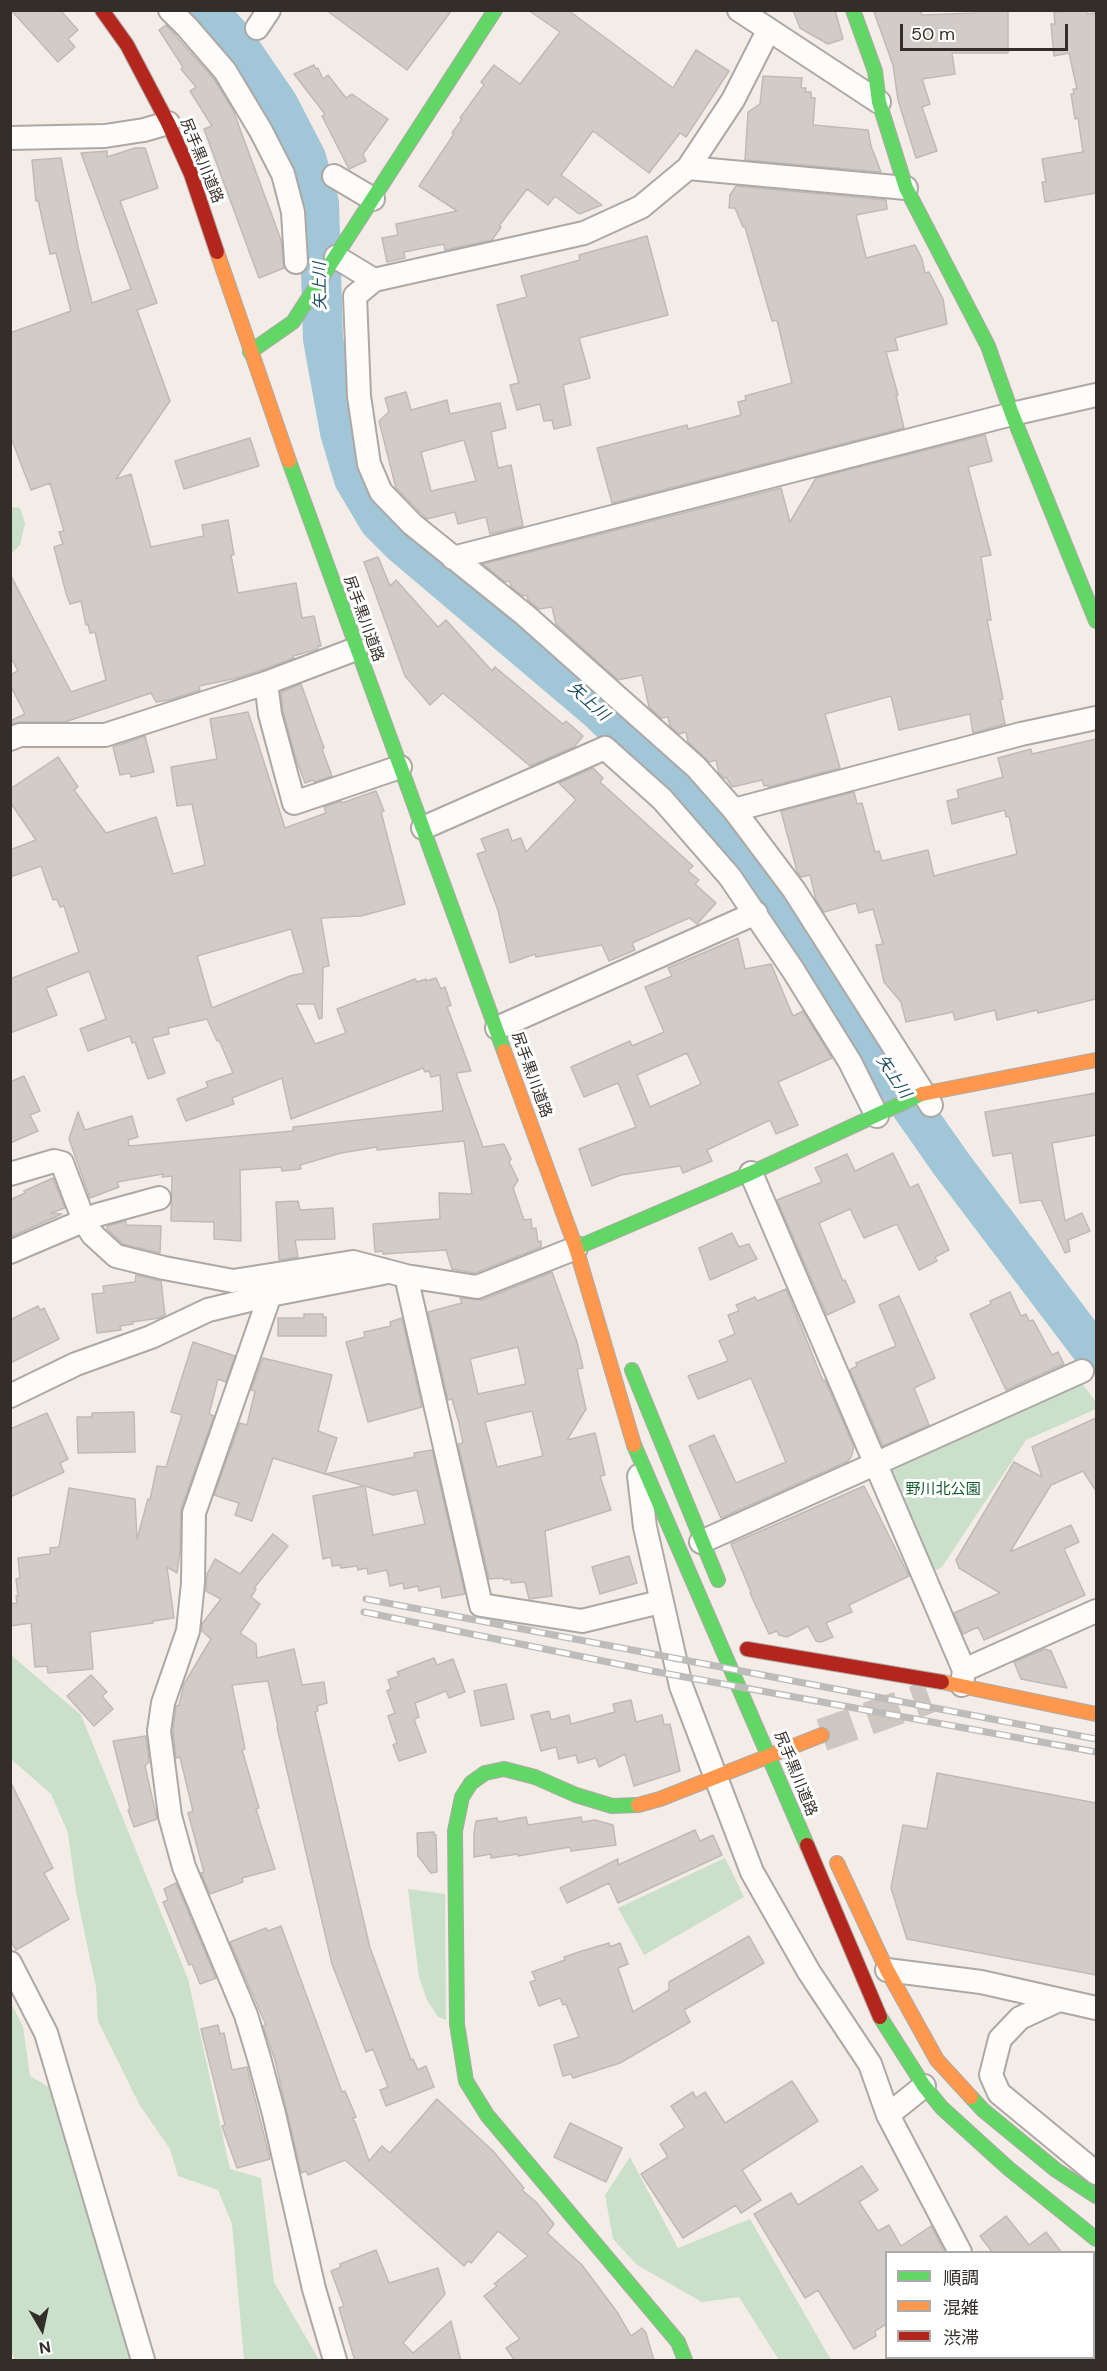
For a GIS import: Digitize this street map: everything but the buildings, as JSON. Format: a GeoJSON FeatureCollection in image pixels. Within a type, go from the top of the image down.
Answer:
{"type":"FeatureCollection","features":[{"type":"Feature","properties":{"kind":"main road","name":"尻手黒川道路"},"geometry":{"type":"LineString","coordinates":[[102,10],[127,45],[168,123],[191,174],[250,352],[356,649],[576,1248],[636,1451],[770,1754],[853,1958],[885,2028],[924,2086],[961,2128],[1096,2239]]}},
{"type":"Feature","properties":{"kind":"main road"},"geometry":{"type":"LineString","coordinates":[[250,352],[293,322],[495,10]]}},
{"type":"Feature","properties":{"kind":"main road"},"geometry":{"type":"LineString","coordinates":[[853,10],[875,71],[879,102],[906,188],[988,346],[1012,414],[1096,621]]}},
{"type":"Feature","properties":{"kind":"main road"},"geometry":{"type":"LineString","coordinates":[[576,1248],[877,1116],[927,1100],[1096,1060]]}},
{"type":"Feature","properties":{"kind":"main road","name":"尻手黒川道路"},"geometry":{"type":"LineString","coordinates":[[576,1248],[615,1328]]}},
{"type":"Feature","properties":{"kind":"main road"},"geometry":{"type":"LineString","coordinates":[[628,1361],[724,1595]]}},
{"type":"Feature","properties":{"kind":"main road"},"geometry":{"type":"LineString","coordinates":[[747,1649],[963,1678],[1096,1714]]}},
{"type":"Feature","properties":{"kind":"main road"},"geometry":{"type":"LineString","coordinates":[[940,1693],[963,1678]]}},
{"type":"Feature","properties":{"kind":"main road"},"geometry":{"type":"LineString","coordinates":[[684,2361],[678,2342],[487,2115],[466,2081],[457,2024],[455,1831],[462,1797],[471,1783],[485,1773],[504,1769],[535,1777],[576,1795],[612,1806],[633,1806],[660,1799],[789,1746],[822,1735]]}},
{"type":"Feature","properties":{"kind":"main road"},"geometry":{"type":"LineString","coordinates":[[831,1848],[887,1970],[937,2060],[963,2090],[1056,2170],[1096,2196]]}},
{"type":"Feature","properties":{"kind":"street"},"geometry":{"type":"LineString","coordinates":[[170,10],[225,71],[261,131],[283,174],[293,212],[296,262]]}},
{"type":"Feature","properties":{"kind":"street"},"geometry":{"type":"LineString","coordinates":[[739,10],[879,102]]}},
{"type":"Feature","properties":{"kind":"street"},"geometry":{"type":"LineString","coordinates":[[768,31],[734,100],[688,168],[641,207],[584,233],[374,280],[355,296],[359,396],[369,464],[381,492],[394,508],[525,615],[696,767],[734,810],[794,890],[927,1100]]}},
{"type":"Feature","properties":{"kind":"street"},"geometry":{"type":"LineString","coordinates":[[10,138],[105,136],[144,130],[168,123]]}},
{"type":"Feature","properties":{"kind":"street"},"geometry":{"type":"LineString","coordinates":[[688,168],[906,188]]}},
{"type":"Feature","properties":{"kind":"street"},"geometry":{"type":"LineString","coordinates":[[334,176],[373,199]]}},
{"type":"Feature","properties":{"kind":"street"},"geometry":{"type":"LineString","coordinates":[[335,257],[374,280]]}},
{"type":"Feature","properties":{"kind":"street"},"geometry":{"type":"LineString","coordinates":[[453,558],[1012,414],[1096,395]]}},
{"type":"Feature","properties":{"kind":"street"},"geometry":{"type":"LineString","coordinates":[[10,739],[20,735],[105,735],[266,682],[356,649]]}},
{"type":"Feature","properties":{"kind":"street"},"geometry":{"type":"LineString","coordinates":[[266,682],[270,714],[294,803],[400,767]]}},
{"type":"Feature","properties":{"kind":"street"},"geometry":{"type":"LineString","coordinates":[[734,810],[1021,734],[1096,718]]}},
{"type":"Feature","properties":{"kind":"street"},"geometry":{"type":"LineString","coordinates":[[423,828],[605,748],[662,799],[730,877],[756,913],[850,1062],[877,1116]]}},
{"type":"Feature","properties":{"kind":"street"},"geometry":{"type":"LineString","coordinates":[[497,1028],[756,913]]}},
{"type":"Feature","properties":{"kind":"street"},"geometry":{"type":"LineString","coordinates":[[10,1174],[54,1161],[62,1163],[84,1221],[93,1236],[116,1256],[233,1281],[353,1262],[399,1274],[477,1287],[576,1248]]}},
{"type":"Feature","properties":{"kind":"street"},"geometry":{"type":"LineString","coordinates":[[751,1173],[876,1464],[963,1678],[1096,1611]]}},
{"type":"Feature","properties":{"kind":"street"},"geometry":{"type":"LineString","coordinates":[[10,1252],[97,1215],[159,1198]]}},
{"type":"Feature","properties":{"kind":"street"},"geometry":{"type":"LineString","coordinates":[[10,1396],[75,1364],[152,1337],[208,1310],[270,1295],[399,1274]]}},
{"type":"Feature","properties":{"kind":"street"},"geometry":{"type":"LineString","coordinates":[[399,1274],[482,1605],[582,1621],[660,1602]]}},
{"type":"Feature","properties":{"kind":"street"},"geometry":{"type":"LineString","coordinates":[[270,1295],[194,1513],[193,1583],[188,1631],[163,1703],[159,1731],[170,1816],[178,1847],[184,1867],[246,2015],[274,2114],[314,2289],[335,2361]]}},
{"type":"Feature","properties":{"kind":"street"},"geometry":{"type":"LineString","coordinates":[[701,1542],[1082,1371]]}},
{"type":"Feature","properties":{"kind":"street"},"geometry":{"type":"LineString","coordinates":[[636,1451],[645,1527],[660,1602],[681,1686],[752,1872],[809,1972],[870,2064],[888,2115],[959,2251]]}},
{"type":"Feature","properties":{"kind":"street"},"geometry":{"type":"LineString","coordinates":[[10,1963],[46,2033],[142,2361]]}},
{"type":"Feature","properties":{"kind":"street"},"geometry":{"type":"LineString","coordinates":[[887,1970],[981,1982],[1096,2008]]}},
{"type":"Feature","properties":{"kind":"street"},"geometry":{"type":"LineString","coordinates":[[1058,2001],[1020,2018],[1000,2039],[992,2075],[999,2093],[1096,2173]]}},
{"type":"Feature","properties":{"kind":"street"},"geometry":{"type":"LineString","coordinates":[[888,2115],[924,2086]]}},
{"type":"Feature","properties":{"kind":"green space"},"geometry":{"type":"Polygon","coordinates":[[[11,507],[20,508],[25,523],[20,545],[11,554],[11,507]]]}},
{"type":"Feature","properties":{"kind":"green space","name":"野川北公園"},"geometry":{"type":"Polygon","coordinates":[[[1079,1379],[1096,1402],[1096,1409],[1026,1440],[942,1567],[931,1572],[888,1467],[1079,1379]]]}},
{"type":"Feature","properties":{"kind":"green space"},"geometry":{"type":"Polygon","coordinates":[[[11,1655],[81,1715],[188,1979],[230,2169],[261,2178],[274,2282],[319,2360],[244,2359],[232,2224],[218,2190],[178,2176],[170,2149],[139,2104],[98,2021],[96,1987],[76,1892],[68,1833],[51,1794],[11,1759],[11,1655]]]}},
{"type":"Feature","properties":{"kind":"green space"},"geometry":{"type":"Polygon","coordinates":[[[725,1858],[744,1897],[644,1955],[618,1908],[725,1858]]]}},
{"type":"Feature","properties":{"kind":"green space"},"geometry":{"type":"Polygon","coordinates":[[[408,1889],[445,1894],[446,2020],[438,2017],[427,2000],[419,1977],[408,1889]]]}},
{"type":"Feature","properties":{"kind":"green space"},"geometry":{"type":"Polygon","coordinates":[[[10,2001],[23,2027],[30,2076],[57,2092],[134,2360],[15,2360],[11,2351],[10,2001]]]}},
{"type":"Feature","properties":{"kind":"green space"},"geometry":{"type":"Polygon","coordinates":[[[630,2157],[678,2248],[750,2219],[831,2360],[779,2360],[739,2297],[702,2302],[637,2265],[613,2239],[605,2195],[630,2157]]]}},
{"type":"Feature","properties":{"kind":"waterway","name":"矢上川"},"geometry":{"type":"LineString","coordinates":[[207,10],[235,41],[278,104],[306,158],[319,203],[323,339],[340,432],[354,479],[379,521],[402,544],[598,710],[728,836],[769,891],[889,1075],[952,1165],[1096,1355]]}},
{"type":"Feature","properties":{"kind":"tunnel"},"geometry":{"type":"LineString","coordinates":[[822,1735],[929,1697]]}},
{"type":"Feature","properties":{"kind":"railway"},"geometry":{"type":"LineString","coordinates":[[366,1599],[1096,1739]]}},
{"type":"Feature","properties":{"kind":"railway"},"geometry":{"type":"LineString","coordinates":[[364,1612],[652,1671],[1096,1752]]}},
{"type":"Feature","properties":{"kind":"traffic: fast"},"geometry":{"type":"LineString","coordinates":[[250,352],[293,322],[495,10]]}},
{"type":"Feature","properties":{"kind":"traffic: fast"},"geometry":{"type":"LineString","coordinates":[[853,10],[875,71],[879,102],[906,188],[988,346],[1012,414],[1096,621]]}},
{"type":"Feature","properties":{"kind":"traffic: fast"},"geometry":{"type":"LineString","coordinates":[[289,461],[504,1051]]}},
{"type":"Feature","properties":{"kind":"traffic: fast"},"geometry":{"type":"LineString","coordinates":[[576,1248],[751,1173],[922,1094]]}},
{"type":"Feature","properties":{"kind":"traffic: fast"},"geometry":{"type":"LineString","coordinates":[[632,1370],[718,1580]]}},
{"type":"Feature","properties":{"kind":"traffic: fast"},"geometry":{"type":"LineString","coordinates":[[634,1445],[807,1845]]}},
{"type":"Feature","properties":{"kind":"traffic: fast"},"geometry":{"type":"LineString","coordinates":[[638,1805],[612,1806],[576,1795],[535,1777],[504,1769],[485,1773],[471,1783],[462,1797],[455,1831],[457,2024],[466,2081],[487,2115],[678,2342],[685,2360]]}},
{"type":"Feature","properties":{"kind":"traffic: fast"},"geometry":{"type":"LineString","coordinates":[[880,2017],[924,2086],[942,2108],[1008,2168],[1096,2239]]}},
{"type":"Feature","properties":{"kind":"traffic: fast"},"geometry":{"type":"LineString","coordinates":[[971,2097],[983,2110],[1056,2170],[1096,2196]]}},
{"type":"Feature","properties":{"kind":"traffic: slow"},"geometry":{"type":"LineString","coordinates":[[217,252],[289,461]]}},
{"type":"Feature","properties":{"kind":"traffic: slow"},"geometry":{"type":"LineString","coordinates":[[504,1051],[576,1248],[634,1445]]}},
{"type":"Feature","properties":{"kind":"traffic: slow"},"geometry":{"type":"LineString","coordinates":[[922,1094],[1096,1060]]}},
{"type":"Feature","properties":{"kind":"traffic: slow"},"geometry":{"type":"LineString","coordinates":[[942,1682],[1096,1714]]}},
{"type":"Feature","properties":{"kind":"traffic: slow"},"geometry":{"type":"LineString","coordinates":[[638,1805],[660,1799],[822,1735]]}},
{"type":"Feature","properties":{"kind":"traffic: slow"},"geometry":{"type":"LineString","coordinates":[[837,1863],[887,1970],[937,2060],[971,2097]]}},
{"type":"Feature","properties":{"kind":"traffic: jam"},"geometry":{"type":"LineString","coordinates":[[102,10],[127,45],[168,123],[191,174],[217,252]]}},
{"type":"Feature","properties":{"kind":"traffic: jam"},"geometry":{"type":"LineString","coordinates":[[747,1649],[942,1682]]}},
{"type":"Feature","properties":{"kind":"traffic: jam"},"geometry":{"type":"LineString","coordinates":[[807,1845],[880,2017]]}}]}
